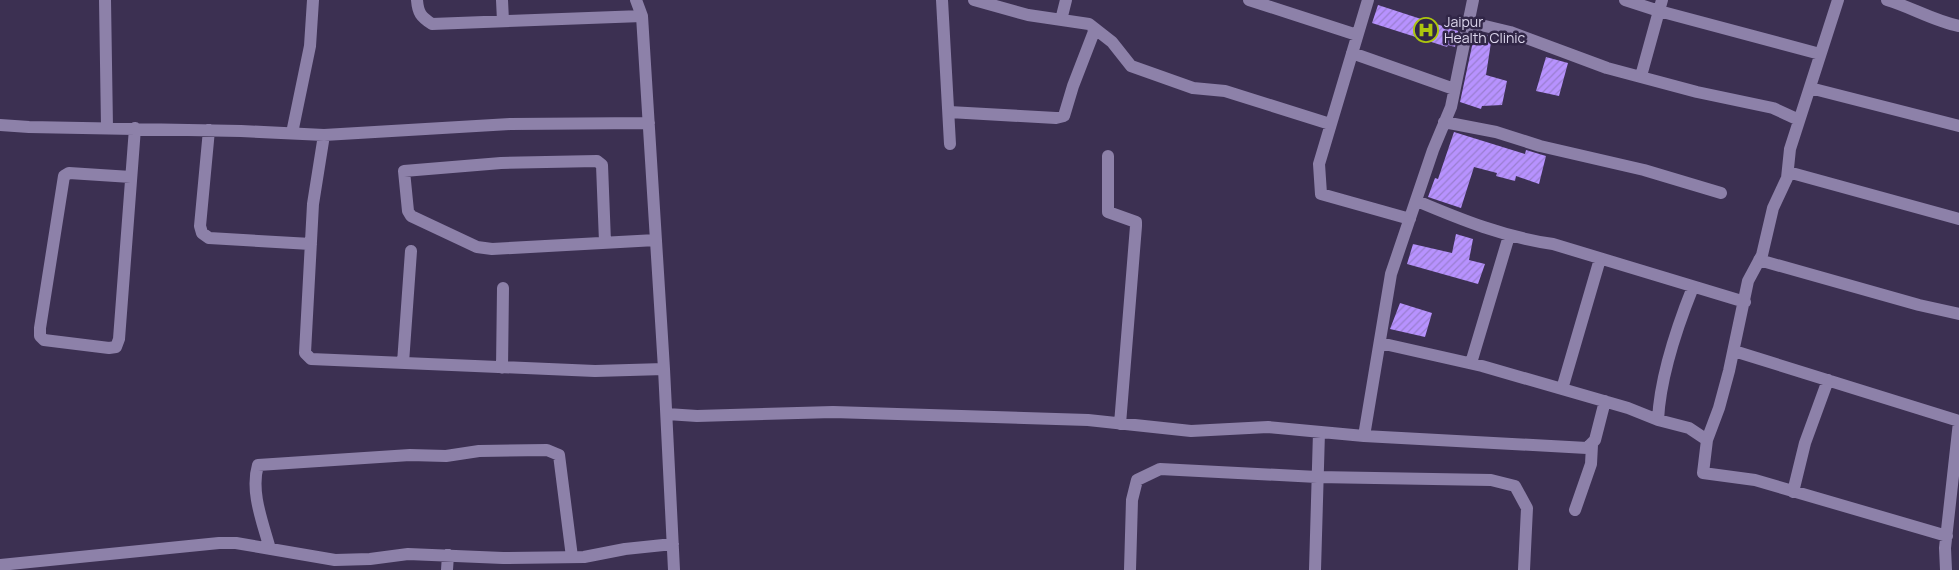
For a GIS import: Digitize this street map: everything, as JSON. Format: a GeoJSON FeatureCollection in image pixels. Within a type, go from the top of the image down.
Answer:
{"type":"FeatureCollection","features":[{"type":"Feature","properties":{"kind":"street"},"geometry":{"type":"LineString","coordinates":[[105,0],[107,127]]}},
{"type":"Feature","properties":{"kind":"street"},"geometry":{"type":"LineString","coordinates":[[292,133],[310,46],[313,0]]}},
{"type":"Feature","properties":{"kind":"street"},"geometry":{"type":"LineString","coordinates":[[417,0],[422,18],[432,24],[503,21],[641,7],[667,414],[674,570]]}},
{"type":"Feature","properties":{"kind":"street"},"geometry":{"type":"LineString","coordinates":[[502,0],[503,21]]}},
{"type":"Feature","properties":{"kind":"street"},"geometry":{"type":"LineString","coordinates":[[942,0],[950,144]]}},
{"type":"Feature","properties":{"kind":"street"},"geometry":{"type":"LineString","coordinates":[[974,0],[1028,15],[1089,24],[1112,42],[1131,66],[1193,88],[1225,91],[1330,124]]}},
{"type":"Feature","properties":{"kind":"street"},"geometry":{"type":"LineString","coordinates":[[1061,20],[1066,0]]}},
{"type":"Feature","properties":{"kind":"street"},"geometry":{"type":"LineString","coordinates":[[1249,0],[1357,35]]}},
{"type":"Feature","properties":{"kind":"street"},"geometry":{"type":"LineString","coordinates":[[1368,0],[1319,164],[1321,194],[1410,219]]}},
{"type":"Feature","properties":{"kind":"street"},"geometry":{"type":"LineString","coordinates":[[1364,436],[1392,274],[1454,89],[1473,0]]}},
{"type":"Feature","properties":{"kind":"street"},"geometry":{"type":"LineString","coordinates":[[1625,0],[1661,6],[1820,54]]}},
{"type":"Feature","properties":{"kind":"street"},"geometry":{"type":"LineString","coordinates":[[1838,0],[1790,149],[1788,172],[1773,208],[1770,229],[1760,260],[1748,281],[1745,302],[1720,408],[1707,440],[1703,473],[1755,480],[1946,542],[1959,551]]}},
{"type":"Feature","properties":{"kind":"street"},"geometry":{"type":"LineString","coordinates":[[1887,0],[1907,6],[1944,23],[1959,26]]}},
{"type":"Feature","properties":{"kind":"street"},"geometry":{"type":"LineString","coordinates":[[1641,76],[1661,6]]}},
{"type":"Feature","properties":{"kind":"street"},"geometry":{"type":"LineString","coordinates":[[1467,23],[1510,32],[1607,68],[1697,92],[1773,108],[1799,120]]}},
{"type":"Feature","properties":{"kind":"street"},"geometry":{"type":"LineString","coordinates":[[948,112],[1056,118],[1064,116],[1073,86],[1095,29]]}},
{"type":"Feature","properties":{"kind":"street"},"geometry":{"type":"LineString","coordinates":[[1352,53],[1454,89]]}},
{"type":"Feature","properties":{"kind":"street"},"geometry":{"type":"LineString","coordinates":[[1810,88],[1959,126]]}},
{"type":"Feature","properties":{"kind":"street"},"geometry":{"type":"LineString","coordinates":[[1444,122],[1496,132],[1540,146],[1644,170],[1721,193]]}},
{"type":"Feature","properties":{"kind":"street"},"geometry":{"type":"LineString","coordinates":[[0,125],[324,135],[510,124],[649,123]]}},
{"type":"Feature","properties":{"kind":"street"},"geometry":{"type":"LineString","coordinates":[[131,177],[69,173],[64,176],[40,328],[40,336],[44,340],[109,348],[116,346],[119,339],[135,128]]}},
{"type":"Feature","properties":{"kind":"street"},"geometry":{"type":"LineString","coordinates":[[209,130],[200,226],[202,233],[209,238],[311,244]]}},
{"type":"Feature","properties":{"kind":"street"},"geometry":{"type":"LineString","coordinates":[[324,135],[313,204],[305,353],[307,357],[310,359],[333,361],[502,368],[596,371],[664,369]]}},
{"type":"Feature","properties":{"kind":"street"},"geometry":{"type":"LineString","coordinates":[[1108,156],[1108,212],[1136,222],[1120,424]]}},
{"type":"Feature","properties":{"kind":"street"},"geometry":{"type":"LineString","coordinates":[[605,242],[602,165],[597,161],[501,162],[404,171],[408,211],[411,216],[477,248],[656,240]]}},
{"type":"Feature","properties":{"kind":"street"},"geometry":{"type":"LineString","coordinates":[[1788,172],[1959,219]]}},
{"type":"Feature","properties":{"kind":"street"},"geometry":{"type":"LineString","coordinates":[[1417,201],[1481,228],[1509,236],[1553,244],[1745,302]]}},
{"type":"Feature","properties":{"kind":"street"},"geometry":{"type":"LineString","coordinates":[[1470,363],[1509,236]]}},
{"type":"Feature","properties":{"kind":"street"},"geometry":{"type":"LineString","coordinates":[[403,363],[411,251]]}},
{"type":"Feature","properties":{"kind":"street"},"geometry":{"type":"LineString","coordinates":[[1562,389],[1600,259]]}},
{"type":"Feature","properties":{"kind":"street"},"geometry":{"type":"LineString","coordinates":[[1760,260],[1919,305],[1959,314]]}},
{"type":"Feature","properties":{"kind":"street"},"geometry":{"type":"LineString","coordinates":[[1658,420],[1659,395],[1682,314],[1693,287]]}},
{"type":"Feature","properties":{"kind":"street"},"geometry":{"type":"LineString","coordinates":[[502,368],[504,288]]}},
{"type":"Feature","properties":{"kind":"street"},"geometry":{"type":"LineString","coordinates":[[1380,343],[1470,363],[1562,389],[1689,428],[1707,440]]}},
{"type":"Feature","properties":{"kind":"street"},"geometry":{"type":"LineString","coordinates":[[1734,351],[1959,422],[1957,459],[1946,542],[1946,570]]}},
{"type":"Feature","properties":{"kind":"street"},"geometry":{"type":"LineString","coordinates":[[1793,492],[1805,443],[1828,380]]}},
{"type":"Feature","properties":{"kind":"street"},"geometry":{"type":"LineString","coordinates":[[1575,510],[1591,464],[1592,445],[1605,402]]}},
{"type":"Feature","properties":{"kind":"street"},"geometry":{"type":"LineString","coordinates":[[667,414],[697,416],[833,412],[1088,420],[1191,431],[1268,427],[1364,436],[1587,448],[1592,445]]}},
{"type":"Feature","properties":{"kind":"street"},"geometry":{"type":"LineString","coordinates":[[1315,570],[1319,432]]}},
{"type":"Feature","properties":{"kind":"street"},"geometry":{"type":"LineString","coordinates":[[270,550],[257,498],[256,472],[258,465],[410,455],[446,456],[479,451],[547,450],[558,455],[572,557]]}},
{"type":"Feature","properties":{"kind":"street"},"geometry":{"type":"LineString","coordinates":[[1130,570],[1132,500],[1136,480],[1160,469],[1318,477],[1491,480],[1516,486],[1527,508],[1524,570]]}},
{"type":"Feature","properties":{"kind":"street"},"geometry":{"type":"LineString","coordinates":[[0,565],[219,543],[335,560],[370,559],[408,554],[503,558],[572,557],[673,544]]}},
{"type":"Feature","properties":{"kind":"street"},"geometry":{"type":"LineString","coordinates":[[447,570],[448,555]]}},
{"type":"Feature","properties":{"kind":"building"},"geometry":{"type":"Polygon","coordinates":[[[1378,5],[1458,31],[1455,47],[1448,45],[1447,47],[1372,23],[1378,5]]]}},
{"type":"Feature","properties":{"kind":"building"},"geometry":{"type":"Polygon","coordinates":[[[1475,32],[1492,36],[1486,75],[1507,81],[1502,105],[1482,106],[1481,109],[1460,102],[1475,32]]]}},
{"type":"Feature","properties":{"kind":"building"},"geometry":{"type":"Polygon","coordinates":[[[1546,57],[1568,63],[1559,96],[1536,91],[1546,57]]]}},
{"type":"Feature","properties":{"kind":"building"},"geometry":{"type":"Polygon","coordinates":[[[1454,132],[1525,154],[1526,150],[1546,156],[1539,184],[1516,176],[1515,181],[1496,176],[1497,173],[1474,167],[1461,208],[1428,197],[1435,178],[1438,179],[1454,132]]]}},
{"type":"Feature","properties":{"kind":"building"},"geometry":{"type":"Polygon","coordinates":[[[1456,234],[1473,239],[1469,260],[1485,264],[1478,284],[1407,264],[1413,244],[1452,253],[1456,234]]]}},
{"type":"Feature","properties":{"kind":"building"},"geometry":{"type":"Polygon","coordinates":[[[1400,303],[1432,313],[1425,337],[1390,329],[1400,303]]]}},
{"type":"Feature","properties":{"kind":"place","name":"Jaipur Health Clinic"},"geometry":{"type":"Point","coordinates":[1426,30]}}]}
